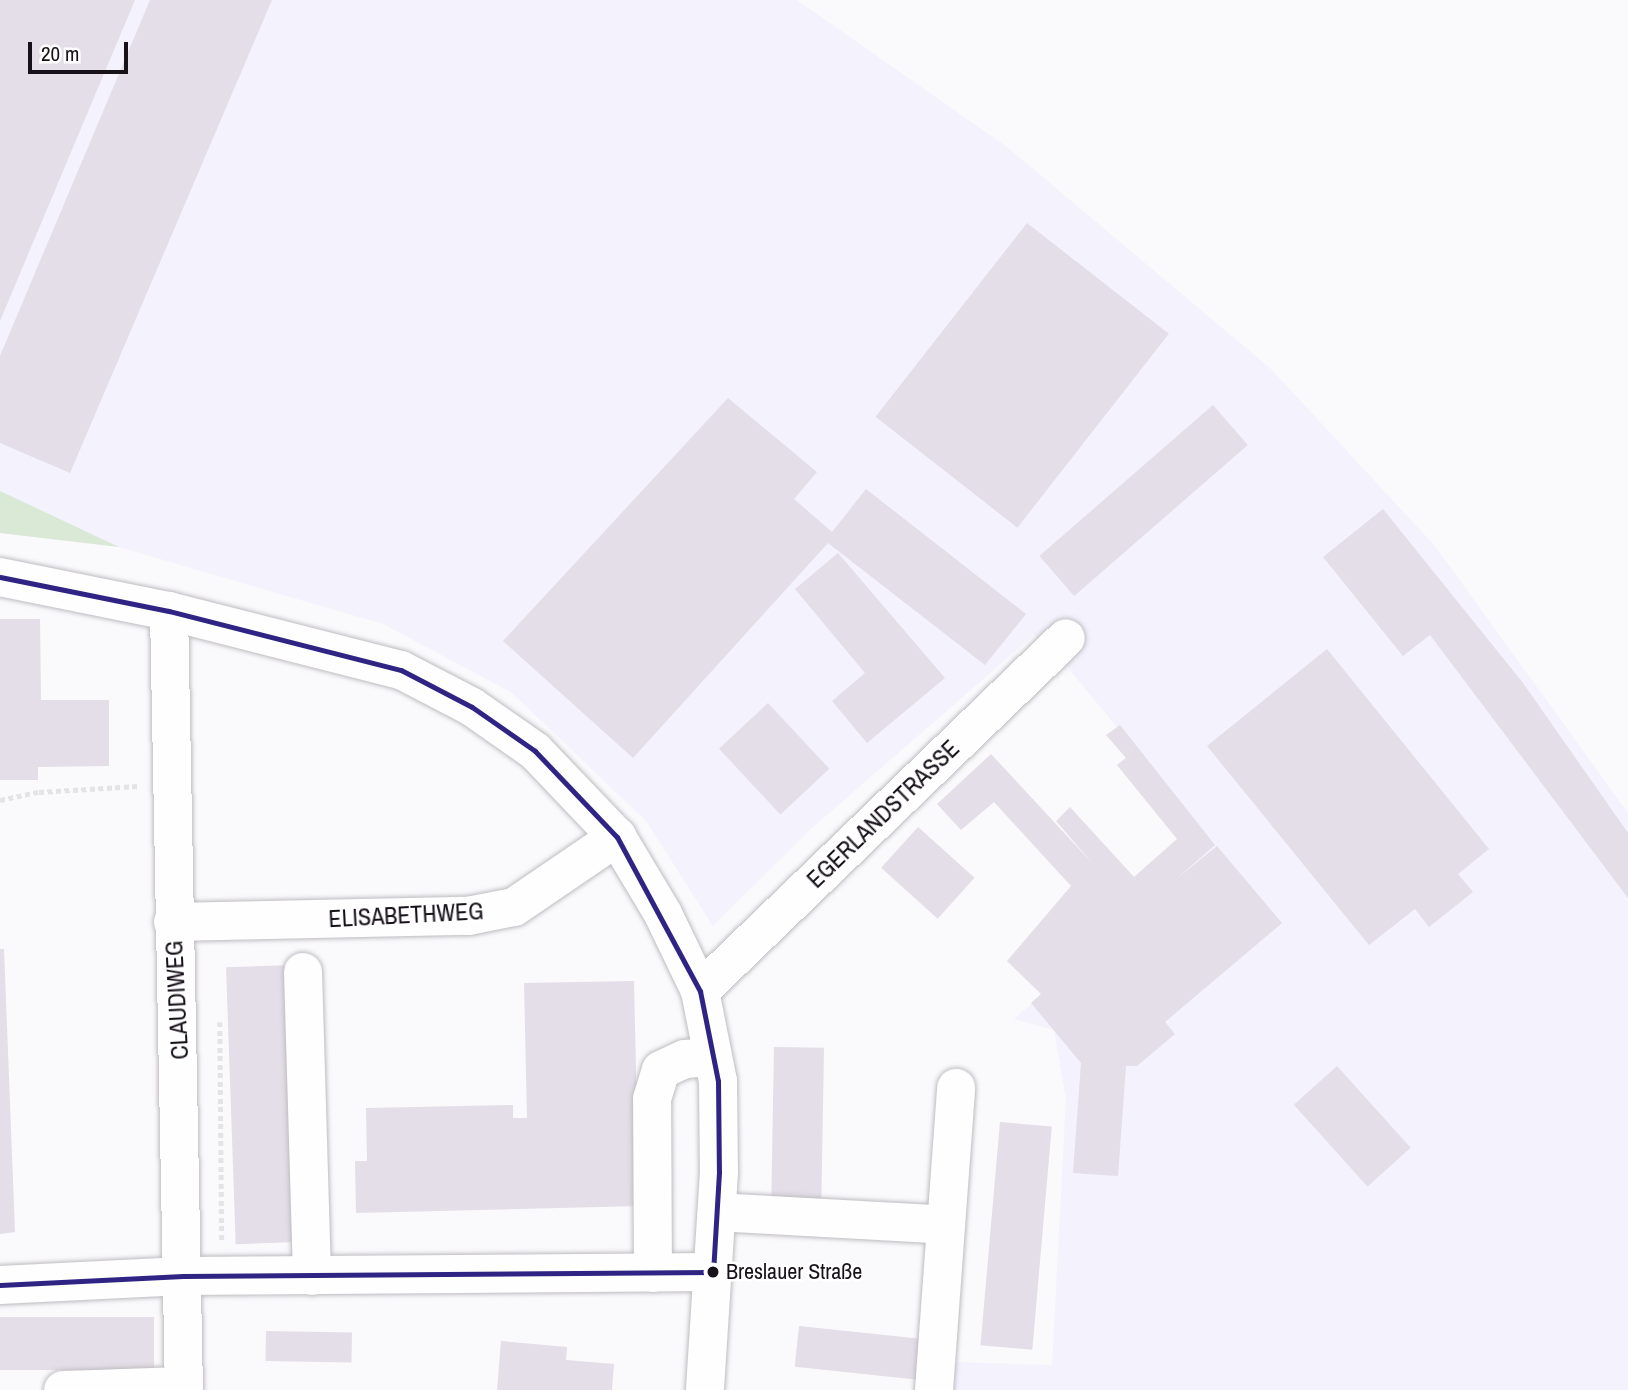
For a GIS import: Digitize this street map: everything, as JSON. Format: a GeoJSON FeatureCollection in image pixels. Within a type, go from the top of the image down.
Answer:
{"type":"FeatureCollection","features":[{"type":"Feature","properties":{"kind":"street"},"geometry":{"type":"LineString","coordinates":[[0,577],[169,611],[401,670],[472,707],[534,751],[617,838],[663,914],[700,990],[715,1069],[717,1212],[705,1390]]}},
{"type":"Feature","properties":{"kind":"street","name":"CLAUDIWEG"},"geometry":{"type":"LineString","coordinates":[[169,611],[184,1388]]}},
{"type":"Feature","properties":{"kind":"street","name":"EGERLANDSTRASSE"},"geometry":{"type":"LineString","coordinates":[[700,990],[1066,638]]}},
{"type":"Feature","properties":{"kind":"street","name":"ELISABETHWEG"},"geometry":{"type":"LineString","coordinates":[[173,922],[468,916],[514,907],[617,838]]}},
{"type":"Feature","properties":{"kind":"street"},"geometry":{"type":"LineString","coordinates":[[303,972],[312,1276]]}},
{"type":"Feature","properties":{"kind":"street"},"geometry":{"type":"LineString","coordinates":[[653,1273],[652,1099],[661,1070],[685,1059],[715,1069]]}},
{"type":"Feature","properties":{"kind":"street"},"geometry":{"type":"LineString","coordinates":[[934,1390],[956,1088]]}},
{"type":"Feature","properties":{"kind":"street"},"geometry":{"type":"LineString","coordinates":[[717,1212],[946,1225]]}},
{"type":"Feature","properties":{"kind":"street"},"geometry":{"type":"LineString","coordinates":[[0,1285],[183,1276],[713,1272]]}},
{"type":"Feature","properties":{"kind":"street"},"geometry":{"type":"LineString","coordinates":[[63,1390],[184,1388]]}},
{"type":"Feature","properties":{"kind":"path"},"geometry":{"type":"LineString","coordinates":[[0,800],[171,783]]}},
{"type":"Feature","properties":{"kind":"path"},"geometry":{"type":"LineString","coordinates":[[220,1022],[223,1190]]}},
{"type":"Feature","properties":{"kind":"shaded area"},"geometry":{"type":"Polygon","coordinates":[[[0,0],[797,0],[1007,147],[1271,369],[1435,546],[1628,813],[1628,1390],[950,1390],[953,1362],[1052,1365],[1066,1099],[1054,1030],[1014,1019],[1214,845],[1064,663],[1034,635],[813,827],[713,926],[646,821],[511,692],[383,624],[119,547],[0,533],[0,0]]]}},
{"type":"Feature","properties":{"kind":"green space"},"geometry":{"type":"Polygon","coordinates":[[[0,491],[119,547],[0,533],[0,491]]]}},
{"type":"Feature","properties":{"kind":"building"},"geometry":{"type":"Polygon","coordinates":[[[0,0],[135,0],[0,321],[0,0]]]}},
{"type":"Feature","properties":{"kind":"building"},"geometry":{"type":"Polygon","coordinates":[[[150,0],[272,0],[70,473],[0,443],[0,356],[150,0]]]}},
{"type":"Feature","properties":{"kind":"building"},"geometry":{"type":"Polygon","coordinates":[[[1027,223],[1169,334],[1017,528],[876,417],[1027,223]]]}},
{"type":"Feature","properties":{"kind":"building"},"geometry":{"type":"Polygon","coordinates":[[[728,398],[817,472],[794,499],[832,532],[866,489],[1026,614],[985,665],[828,543],[633,758],[503,641],[728,398]]]}},
{"type":"Feature","properties":{"kind":"building"},"geometry":{"type":"Polygon","coordinates":[[[1213,405],[1248,445],[1074,596],[1039,556],[1213,405]]]}},
{"type":"Feature","properties":{"kind":"building"},"geometry":{"type":"Polygon","coordinates":[[[1383,509],[1523,683],[1628,833],[1628,898],[1430,635],[1403,656],[1323,557],[1383,509]]]}},
{"type":"Feature","properties":{"kind":"building"},"geometry":{"type":"Polygon","coordinates":[[[838,553],[945,678],[867,743],[832,701],[865,673],[795,589],[838,553]]]}},
{"type":"Feature","properties":{"kind":"building"},"geometry":{"type":"Polygon","coordinates":[[[0,619],[40,619],[41,700],[109,700],[109,766],[38,767],[38,780],[0,780],[0,619]]]}},
{"type":"Feature","properties":{"kind":"building"},"geometry":{"type":"Polygon","coordinates":[[[1327,649],[1489,849],[1458,874],[1473,892],[1429,927],[1415,909],[1369,945],[1207,746],[1327,649]]]}},
{"type":"Feature","properties":{"kind":"building"},"geometry":{"type":"Polygon","coordinates":[[[768,703],[829,769],[780,815],[719,749],[768,703]]]}},
{"type":"Feature","properties":{"kind":"building"},"geometry":{"type":"Polygon","coordinates":[[[1120,725],[1215,845],[1174,881],[1217,846],[1282,923],[1165,1022],[1175,1034],[1137,1066],[1126,1066],[1118,1176],[1073,1173],[1081,1063],[1031,1003],[1041,994],[1007,961],[1071,886],[994,802],[961,830],[937,804],[991,754],[1094,865],[1056,821],[1070,807],[1134,877],[1177,839],[1117,765],[1126,758],[1106,735],[1120,725]]]}},
{"type":"Feature","properties":{"kind":"building"},"geometry":{"type":"Polygon","coordinates":[[[918,827],[974,878],[938,919],[881,868],[918,827]]]}},
{"type":"Feature","properties":{"kind":"building"},"geometry":{"type":"Polygon","coordinates":[[[0,949],[4,949],[15,1232],[0,1234],[0,949]]]}},
{"type":"Feature","properties":{"kind":"building"},"geometry":{"type":"Polygon","coordinates":[[[293,965],[303,1242],[236,1244],[226,967],[293,965]]]}},
{"type":"Feature","properties":{"kind":"building"},"geometry":{"type":"Polygon","coordinates":[[[634,981],[639,1206],[356,1213],[355,1161],[367,1161],[366,1108],[513,1105],[513,1118],[527,1118],[524,983],[634,981]]]}},
{"type":"Feature","properties":{"kind":"building"},"geometry":{"type":"Polygon","coordinates":[[[774,1047],[824,1048],[821,1211],[771,1210],[774,1047]]]}},
{"type":"Feature","properties":{"kind":"building"},"geometry":{"type":"Polygon","coordinates":[[[1337,1066],[1411,1148],[1368,1187],[1294,1105],[1337,1066]]]}},
{"type":"Feature","properties":{"kind":"building"},"geometry":{"type":"Polygon","coordinates":[[[1000,1122],[1052,1127],[1032,1350],[980,1345],[1000,1122]]]}},
{"type":"Feature","properties":{"kind":"building"},"geometry":{"type":"Polygon","coordinates":[[[0,1317],[154,1317],[154,1370],[0,1370],[0,1317]]]}},
{"type":"Feature","properties":{"kind":"building"},"geometry":{"type":"Polygon","coordinates":[[[799,1326],[922,1339],[918,1380],[795,1367],[799,1326]]]}},
{"type":"Feature","properties":{"kind":"building"},"geometry":{"type":"Polygon","coordinates":[[[266,1331],[352,1333],[351,1362],[265,1361],[266,1331]]]}},
{"type":"Feature","properties":{"kind":"building"},"geometry":{"type":"Polygon","coordinates":[[[501,1341],[567,1347],[566,1360],[614,1364],[612,1390],[497,1390],[501,1341]]]}},
{"type":"Feature","properties":{"kind":"transit line"},"geometry":{"type":"LineString","coordinates":[[0,577],[169,611],[401,670],[472,707],[535,751],[617,837],[700,991],[718,1081],[719,1172],[713,1272],[183,1276],[0,1285]]}},
{"type":"Feature","properties":{"kind":"place","name":"Breslauer Straße"},"geometry":{"type":"Point","coordinates":[713,1272]}}]}
